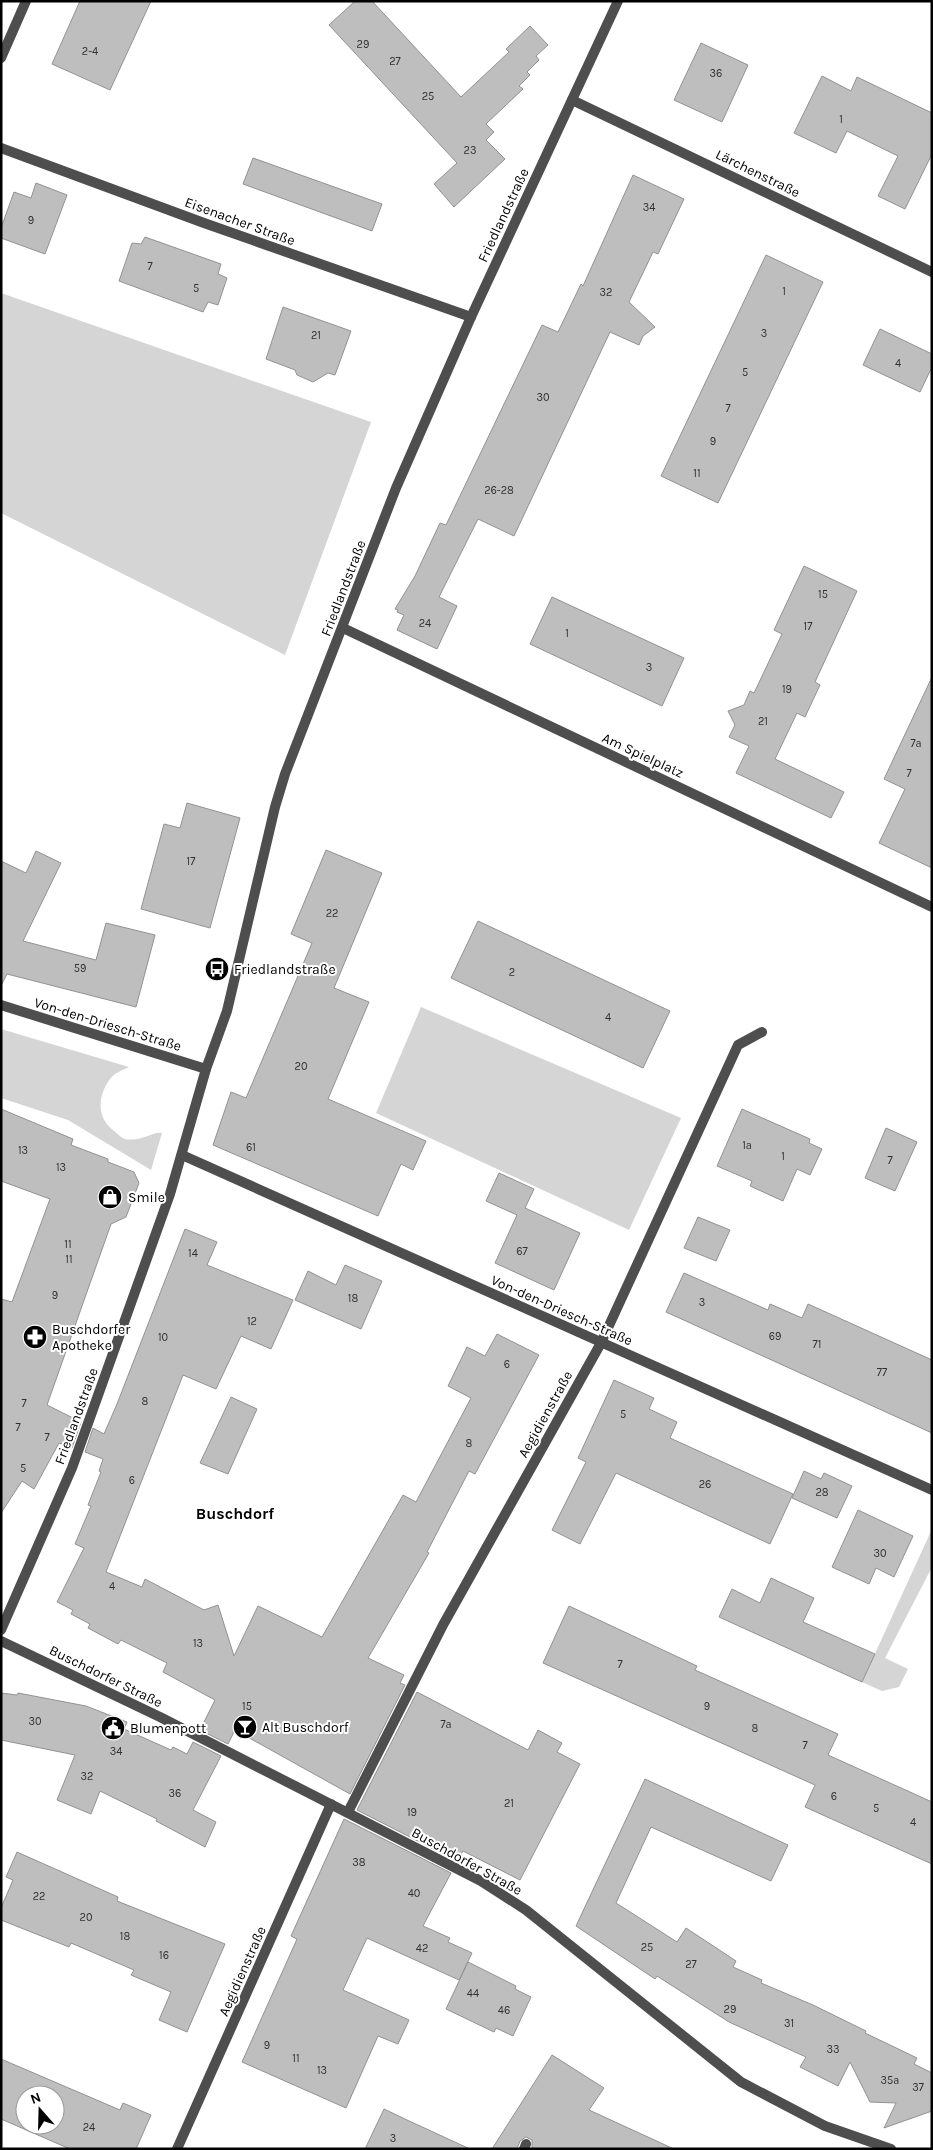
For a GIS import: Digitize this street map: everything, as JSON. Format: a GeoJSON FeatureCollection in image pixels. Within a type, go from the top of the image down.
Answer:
{"type":"FeatureCollection","features":[{"type":"Feature","properties":{"kind":"street"},"geometry":{"type":"LineString","coordinates":[[1,58],[26,1]]}},
{"type":"Feature","properties":{"kind":"street","name":"Friedlandstraße"},"geometry":{"type":"LineString","coordinates":[[1,1630],[72,1468],[182,1156],[206,1069],[226,1012],[275,807],[285,774],[396,488],[471,317],[618,1]]}},
{"type":"Feature","properties":{"kind":"street","name":"Lärchenstraße"},"geometry":{"type":"LineString","coordinates":[[572,100],[932,272]]}},
{"type":"Feature","properties":{"kind":"street","name":"Eisenacher Straße"},"geometry":{"type":"LineString","coordinates":[[1,148],[204,223],[471,317]]}},
{"type":"Feature","properties":{"kind":"street","name":"Am Spielplatz"},"geometry":{"type":"LineString","coordinates":[[343,628],[932,907]]}},
{"type":"Feature","properties":{"kind":"street","name":"Von-den-Driesch-Straße"},"geometry":{"type":"LineString","coordinates":[[1,1005],[206,1069]]}},
{"type":"Feature","properties":{"kind":"street","name":"Aegidienstraße"},"geometry":{"type":"LineString","coordinates":[[348,1812],[443,1625],[601,1343],[738,1045],[762,1032]]}},
{"type":"Feature","properties":{"kind":"street","name":"Von-den-Driesch-Straße"},"geometry":{"type":"LineString","coordinates":[[182,1156],[932,1490]]}},
{"type":"Feature","properties":{"kind":"street","name":"Buschdorfer Straße"},"geometry":{"type":"LineString","coordinates":[[1,1641],[160,1717],[481,1881],[526,1910],[741,2082],[825,2126],[891,2149]]}},
{"type":"Feature","properties":{"kind":"street","name":"Aegidienstraße"},"geometry":{"type":"LineString","coordinates":[[177,2149],[331,1804]]}},
{"type":"Feature","properties":{"kind":"shaded area"},"geometry":{"type":"Polygon","coordinates":[[[1,293],[371,422],[285,655],[1,513],[1,293]]]}},
{"type":"Feature","properties":{"kind":"shaded area"},"geometry":{"type":"Polygon","coordinates":[[[421,1007],[681,1118],[629,1230],[376,1113],[421,1007]]]}},
{"type":"Feature","properties":{"kind":"shaded area"},"geometry":{"type":"Polygon","coordinates":[[[1,1029],[129,1067],[114,1075],[106,1085],[101,1099],[101,1112],[107,1125],[125,1139],[131,1140],[162,1133],[151,1170],[68,1120],[1,1098],[1,1029]]]}},
{"type":"Feature","properties":{"kind":"shaded area"},"geometry":{"type":"Polygon","coordinates":[[[932,1529],[932,1567],[885,1658],[908,1669],[899,1687],[882,1691],[862,1682],[932,1529]]]}},
{"type":"Feature","properties":{"kind":"building"},"geometry":{"type":"Polygon","coordinates":[[[80,1],[151,1],[110,90],[52,64],[80,1]]]}},
{"type":"Feature","properties":{"kind":"building"},"geometry":{"type":"Polygon","coordinates":[[[355,1],[372,1],[461,97],[509,52],[506,49],[530,26],[548,45],[536,56],[539,60],[527,72],[530,75],[519,86],[523,89],[486,124],[494,132],[486,140],[505,159],[454,207],[434,184],[457,163],[329,25],[355,1]]]}},
{"type":"Feature","properties":{"kind":"building"},"geometry":{"type":"Polygon","coordinates":[[[701,43],[748,65],[722,122],[674,100],[701,43]]]}},
{"type":"Feature","properties":{"kind":"building"},"geometry":{"type":"Polygon","coordinates":[[[822,76],[851,91],[857,77],[932,113],[932,154],[905,209],[878,196],[898,156],[847,131],[836,153],[794,133],[822,76]]]}},
{"type":"Feature","properties":{"kind":"building"},"geometry":{"type":"Polygon","coordinates":[[[253,158],[382,204],[372,231],[243,184],[253,158]]]}},
{"type":"Feature","properties":{"kind":"building"},"geometry":{"type":"Polygon","coordinates":[[[633,175],[684,199],[658,254],[653,252],[629,302],[655,327],[643,336],[639,345],[610,332],[514,536],[478,519],[439,597],[457,606],[437,649],[397,630],[404,615],[395,609],[415,576],[440,523],[446,525],[542,325],[558,332],[581,284],[583,286],[633,175]]]}},
{"type":"Feature","properties":{"kind":"building"},"geometry":{"type":"Polygon","coordinates":[[[36,183],[67,195],[45,254],[1,238],[1,228],[14,192],[31,198],[36,183]]]}},
{"type":"Feature","properties":{"kind":"building"},"geometry":{"type":"Polygon","coordinates":[[[145,237],[221,264],[218,274],[227,278],[218,305],[208,302],[203,312],[119,281],[132,243],[141,244],[145,237]]]}},
{"type":"Feature","properties":{"kind":"building"},"geometry":{"type":"Polygon","coordinates":[[[766,255],[823,282],[718,503],[661,476],[766,255]]]}},
{"type":"Feature","properties":{"kind":"building"},"geometry":{"type":"Polygon","coordinates":[[[283,307],[351,331],[335,375],[328,373],[313,382],[297,375],[295,370],[266,359],[283,307]]]}},
{"type":"Feature","properties":{"kind":"building"},"geometry":{"type":"Polygon","coordinates":[[[880,329],[932,354],[932,367],[920,392],[863,365],[880,329]]]}},
{"type":"Feature","properties":{"kind":"building"},"geometry":{"type":"Polygon","coordinates":[[[804,566],[857,591],[815,682],[820,685],[805,717],[797,713],[775,759],[844,792],[831,818],[736,773],[749,746],[729,737],[735,725],[728,711],[744,705],[750,691],[754,693],[782,634],[774,630],[804,566]]]}},
{"type":"Feature","properties":{"kind":"building"},"geometry":{"type":"Polygon","coordinates":[[[552,597],[684,658],[662,706],[530,644],[552,597]]]}},
{"type":"Feature","properties":{"kind":"building"},"geometry":{"type":"Polygon","coordinates":[[[932,677],[932,868],[879,843],[905,789],[884,779],[932,677]]]}},
{"type":"Feature","properties":{"kind":"building"},"geometry":{"type":"Polygon","coordinates":[[[187,803],[240,818],[210,928],[141,909],[164,824],[180,828],[187,803]]]}},
{"type":"Feature","properties":{"kind":"building"},"geometry":{"type":"Polygon","coordinates":[[[326,850],[382,873],[334,988],[369,1002],[328,1099],[426,1141],[413,1170],[401,1164],[378,1216],[213,1145],[231,1092],[246,1098],[312,943],[291,934],[326,850]]]}},
{"type":"Feature","properties":{"kind":"building"},"geometry":{"type":"Polygon","coordinates":[[[36,851],[61,863],[23,941],[96,960],[106,923],[155,935],[136,1007],[7,974],[1,986],[1,861],[26,873],[36,851]]]}},
{"type":"Feature","properties":{"kind":"building"},"geometry":{"type":"Polygon","coordinates":[[[478,921],[670,1011],[643,1068],[451,978],[478,921]]]}},
{"type":"Feature","properties":{"kind":"building"},"geometry":{"type":"Polygon","coordinates":[[[1,1109],[73,1139],[71,1145],[108,1159],[108,1162],[134,1172],[139,1183],[126,1217],[111,1224],[47,1405],[81,1422],[72,1448],[59,1443],[34,1489],[22,1481],[1,1513],[1,1299],[12,1302],[50,1199],[1,1181],[1,1109]]]}},
{"type":"Feature","properties":{"kind":"building"},"geometry":{"type":"Polygon","coordinates":[[[742,1109],[810,1139],[809,1143],[822,1149],[810,1175],[797,1169],[783,1201],[750,1186],[752,1181],[717,1166],[742,1109]]]}},
{"type":"Feature","properties":{"kind":"building"},"geometry":{"type":"Polygon","coordinates":[[[886,1128],[917,1142],[895,1191],[865,1178],[886,1128]]]}},
{"type":"Feature","properties":{"kind":"building"},"geometry":{"type":"Polygon","coordinates":[[[499,1173],[534,1189],[525,1208],[580,1233],[554,1290],[495,1263],[517,1215],[486,1201],[499,1173]]]}},
{"type":"Feature","properties":{"kind":"building"},"geometry":{"type":"Polygon","coordinates":[[[698,1217],[730,1230],[716,1261],[684,1248],[698,1217]]]}},
{"type":"Feature","properties":{"kind":"building"},"geometry":{"type":"Polygon","coordinates":[[[185,1229],[217,1242],[207,1265],[293,1300],[271,1349],[241,1336],[216,1389],[183,1375],[106,1572],[142,1587],[145,1579],[204,1610],[218,1605],[234,1656],[258,1606],[322,1637],[403,1495],[416,1502],[471,1398],[448,1386],[467,1347],[485,1356],[497,1334],[539,1355],[475,1474],[469,1471],[427,1552],[429,1553],[368,1658],[404,1675],[400,1683],[405,1685],[350,1794],[235,1730],[228,1744],[200,1730],[215,1700],[163,1672],[167,1663],[121,1640],[118,1644],[88,1628],[90,1624],[71,1614],[73,1610],[57,1602],[84,1548],[75,1544],[91,1506],[88,1505],[101,1472],[99,1471],[103,1459],[85,1452],[93,1428],[104,1434],[185,1229]]]}},
{"type":"Feature","properties":{"kind":"building"},"geometry":{"type":"Polygon","coordinates":[[[345,1265],[382,1281],[361,1329],[295,1300],[308,1271],[336,1285],[345,1265]]]}},
{"type":"Feature","properties":{"kind":"building"},"geometry":{"type":"Polygon","coordinates":[[[684,1273],[768,1310],[770,1304],[802,1318],[808,1304],[932,1360],[932,1433],[666,1312],[684,1273]]]}},
{"type":"Feature","properties":{"kind":"building"},"geometry":{"type":"Polygon","coordinates":[[[614,1380],[654,1398],[649,1409],[677,1422],[670,1438],[793,1494],[770,1544],[616,1473],[580,1544],[552,1530],[586,1462],[578,1458],[614,1380]]]}},
{"type":"Feature","properties":{"kind":"building"},"geometry":{"type":"Polygon","coordinates":[[[231,1397],[257,1409],[228,1474],[200,1463],[231,1397]]]}},
{"type":"Feature","properties":{"kind":"building"},"geometry":{"type":"Polygon","coordinates":[[[804,1471],[821,1479],[824,1473],[852,1486],[837,1518],[792,1498],[804,1471]]]}},
{"type":"Feature","properties":{"kind":"building"},"geometry":{"type":"Polygon","coordinates":[[[858,1510],[913,1536],[894,1577],[876,1568],[869,1584],[832,1567],[858,1510]]]}},
{"type":"Feature","properties":{"kind":"building"},"geometry":{"type":"Polygon","coordinates":[[[771,1578],[814,1598],[803,1622],[875,1654],[862,1682],[719,1617],[732,1589],[760,1603],[771,1578]]]}},
{"type":"Feature","properties":{"kind":"building"},"geometry":{"type":"Polygon","coordinates":[[[569,1606],[697,1666],[695,1670],[838,1734],[828,1755],[932,1802],[932,1864],[805,1807],[815,1785],[543,1663],[569,1606]]]}},
{"type":"Feature","properties":{"kind":"building"},"geometry":{"type":"Polygon","coordinates":[[[417,1692],[528,1750],[538,1730],[562,1743],[557,1752],[580,1764],[520,1880],[463,1851],[457,1861],[357,1810],[417,1692]]]}},
{"type":"Feature","properties":{"kind":"building"},"geometry":{"type":"Polygon","coordinates":[[[1,1693],[17,1695],[18,1693],[86,1706],[127,1722],[124,1729],[171,1750],[173,1747],[187,1754],[193,1742],[221,1756],[193,1810],[216,1822],[205,1847],[156,1821],[157,1819],[100,1791],[91,1814],[57,1800],[75,1755],[1,1740],[1,1693]]]}},
{"type":"Feature","properties":{"kind":"building"},"geometry":{"type":"Polygon","coordinates":[[[645,1779],[788,1845],[771,1881],[651,1827],[616,1903],[677,1942],[686,1928],[736,1961],[733,1967],[762,1980],[761,1983],[813,2005],[917,2058],[914,2064],[932,2073],[932,2111],[884,2128],[896,2103],[870,2102],[850,2062],[838,2086],[800,2067],[806,2057],[729,2022],[657,1976],[655,1979],[576,1926],[645,1779]]]}},
{"type":"Feature","properties":{"kind":"building"},"geometry":{"type":"Polygon","coordinates":[[[344,1819],[451,1873],[423,1926],[450,1938],[448,1942],[472,1953],[459,1980],[367,1938],[343,1990],[409,2020],[398,2044],[378,2036],[346,2108],[242,2062],[297,1939],[291,1936],[344,1819]]]}},
{"type":"Feature","properties":{"kind":"building"},"geometry":{"type":"Polygon","coordinates":[[[17,1852],[118,1897],[117,1901],[225,1944],[187,2032],[159,2020],[171,1992],[131,1975],[134,1970],[71,1943],[69,1947],[1,1920],[1,1908],[13,1880],[6,1877],[17,1852]]]}},
{"type":"Feature","properties":{"kind":"building"},"geometry":{"type":"Polygon","coordinates":[[[468,1962],[516,1986],[515,1989],[531,1997],[513,2036],[496,2028],[494,2032],[446,2009],[468,1962]]]}},
{"type":"Feature","properties":{"kind":"building"},"geometry":{"type":"Polygon","coordinates":[[[552,2055],[604,2088],[589,2110],[674,2149],[532,2149],[532,2140],[526,2137],[520,2141],[517,2149],[492,2149],[552,2055]]]}},
{"type":"Feature","properties":{"kind":"building"},"geometry":{"type":"Polygon","coordinates":[[[1,2059],[62,2085],[15,2085],[15,2125],[1,2119],[1,2059]]]}},
{"type":"Feature","properties":{"kind":"building"},"geometry":{"type":"Polygon","coordinates":[[[65,2086],[120,2110],[123,2103],[151,2115],[136,2149],[70,2149],[38,2135],[65,2135],[65,2086]]]}},
{"type":"Feature","properties":{"kind":"building"},"geometry":{"type":"Polygon","coordinates":[[[384,2109],[407,2120],[470,2149],[365,2149],[384,2109]]]}},
{"type":"Feature","properties":{"kind":"place","name":"Friedlandstraße"},"geometry":{"type":"Point","coordinates":[217,969]}},
{"type":"Feature","properties":{"kind":"place","name":"Smile"},"geometry":{"type":"Point","coordinates":[110,1197]}},
{"type":"Feature","properties":{"kind":"place","name":"Buschdorfer Apotheke"},"geometry":{"type":"Point","coordinates":[35,1337]}},
{"type":"Feature","properties":{"kind":"place","name":"Alt Buschdorf"},"geometry":{"type":"Point","coordinates":[245,1727]}},
{"type":"Feature","properties":{"kind":"place","name":"Blumenpott"},"geometry":{"type":"Point","coordinates":[113,1728]}},
{"type":"Feature","properties":{"kind":"district","name":"Buschdorf"},"geometry":{"type":"Point","coordinates":[235,1513]}}]}
